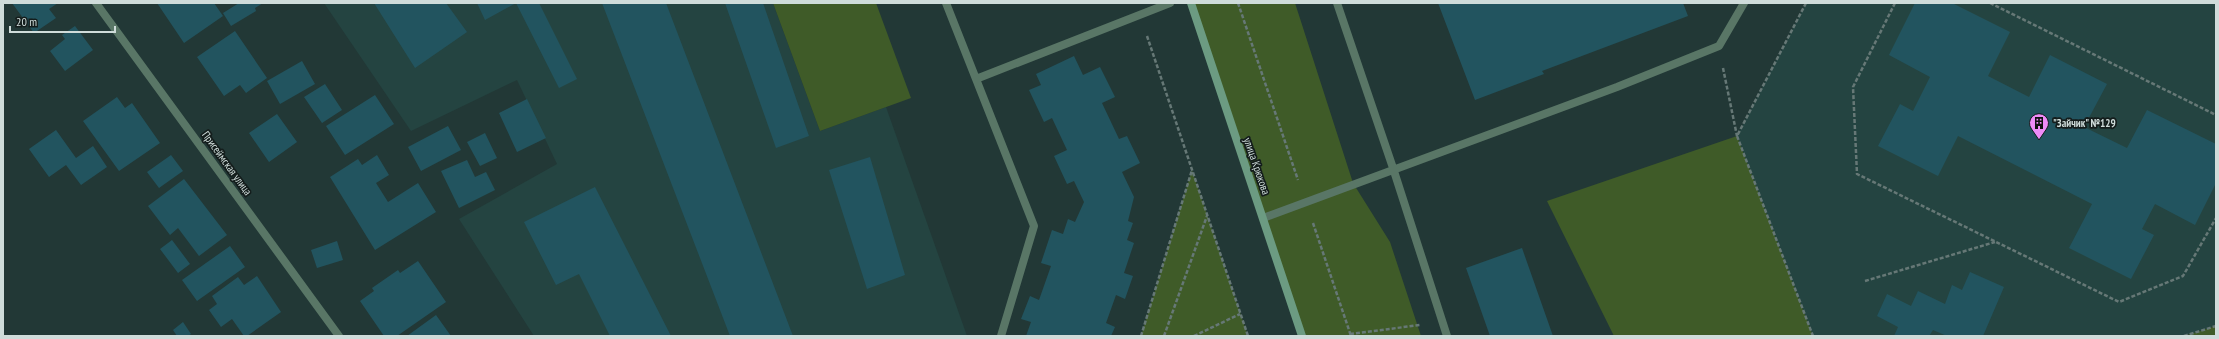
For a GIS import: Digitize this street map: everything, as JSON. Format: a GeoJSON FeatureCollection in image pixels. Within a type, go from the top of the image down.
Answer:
{"type":"FeatureCollection","features":[{"type":"Feature","properties":{"kind":"main road","name":"улица Крюкова"},"geometry":{"type":"LineString","coordinates":[[1191,3],[1302,336]]}},
{"type":"Feature","properties":{"kind":"street","name":"Присеймская улица"},"geometry":{"type":"LineString","coordinates":[[96,3],[339,336]]}},
{"type":"Feature","properties":{"kind":"street"},"geometry":{"type":"LineString","coordinates":[[946,3],[1034,226],[1001,336]]}},
{"type":"Feature","properties":{"kind":"street"},"geometry":{"type":"LineString","coordinates":[[976,78],[1170,3]]}},
{"type":"Feature","properties":{"kind":"street"},"geometry":{"type":"LineString","coordinates":[[1337,3],[1393,168],[1447,336]]}},
{"type":"Feature","properties":{"kind":"street"},"geometry":{"type":"LineString","coordinates":[[1263,218],[1393,168],[1617,86],[1719,46],[1744,3]]}},
{"type":"Feature","properties":{"kind":"path"},"geometry":{"type":"LineString","coordinates":[[1238,3],[1299,184]]}},
{"type":"Feature","properties":{"kind":"path"},"geometry":{"type":"LineString","coordinates":[[1737,136],[1806,3]]}},
{"type":"Feature","properties":{"kind":"path"},"geometry":{"type":"LineString","coordinates":[[1895,3],[1853,87],[1857,174],[2119,302],[2183,276],[2216,218]]}},
{"type":"Feature","properties":{"kind":"path"},"geometry":{"type":"LineString","coordinates":[[1990,3],[2216,115]]}},
{"type":"Feature","properties":{"kind":"path"},"geometry":{"type":"LineString","coordinates":[[1139,14],[1248,336]]}},
{"type":"Feature","properties":{"kind":"path"},"geometry":{"type":"LineString","coordinates":[[1719,46],[1737,136],[1813,336]]}},
{"type":"Feature","properties":{"kind":"path"},"geometry":{"type":"LineString","coordinates":[[1141,336],[1192,170]]}},
{"type":"Feature","properties":{"kind":"path"},"geometry":{"type":"LineString","coordinates":[[1164,336],[1207,215]]}},
{"type":"Feature","properties":{"kind":"path"},"geometry":{"type":"LineString","coordinates":[[1312,221],[1351,335],[1442,321]]}},
{"type":"Feature","properties":{"kind":"path"},"geometry":{"type":"LineString","coordinates":[[1865,281],[1996,242]]}},
{"type":"Feature","properties":{"kind":"path"},"geometry":{"type":"LineString","coordinates":[[1194,336],[1240,314]]}},
{"type":"Feature","properties":{"kind":"path"},"geometry":{"type":"LineString","coordinates":[[2184,336],[2216,326]]}},
{"type":"Feature","properties":{"kind":"path"},"geometry":{"type":"LineString","coordinates":[[1142,332],[1145,336]]}},
{"type":"Feature","properties":{"kind":"shaded area"},"geometry":{"type":"Polygon","coordinates":[[[324,3],[773,3],[820,131],[886,107],[967,336],[534,336],[459,219],[557,164],[517,80],[411,131],[324,3]]]}},
{"type":"Feature","properties":{"kind":"shaded area"},"geometry":{"type":"Polygon","coordinates":[[[1806,3],[2216,3],[2216,326],[2184,336],[1813,336],[1737,136],[1806,3]]]}},
{"type":"Feature","properties":{"kind":"green space"},"geometry":{"type":"Polygon","coordinates":[[[773,3],[876,3],[911,98],[820,131],[773,3]]]}},
{"type":"Feature","properties":{"kind":"green space"},"geometry":{"type":"Polygon","coordinates":[[[1191,3],[1295,3],[1353,183],[1390,242],[1421,336],[1302,336],[1191,3]]]}},
{"type":"Feature","properties":{"kind":"green space"},"geometry":{"type":"Polygon","coordinates":[[[1737,136],[1813,336],[1614,336],[1547,201],[1737,136]]]}},
{"type":"Feature","properties":{"kind":"green space"},"geometry":{"type":"Polygon","coordinates":[[[1192,170],[1248,336],[1141,336],[1192,170]]]}},
{"type":"Feature","properties":{"kind":"green space"},"geometry":{"type":"Polygon","coordinates":[[[2216,326],[2216,336],[2184,336],[2216,326]]]}},
{"type":"Feature","properties":{"kind":"building"},"geometry":{"type":"Polygon","coordinates":[[[12,3],[58,3],[49,9],[56,18],[34,33],[12,3]]]}},
{"type":"Feature","properties":{"kind":"building"},"geometry":{"type":"Polygon","coordinates":[[[157,3],[214,3],[223,16],[184,43],[157,3]]]}},
{"type":"Feature","properties":{"kind":"building"},"geometry":{"type":"Polygon","coordinates":[[[239,3],[263,3],[255,8],[256,11],[231,26],[223,13],[239,3]]]}},
{"type":"Feature","properties":{"kind":"building"},"geometry":{"type":"Polygon","coordinates":[[[374,3],[446,3],[467,32],[415,68],[374,3]]]}},
{"type":"Feature","properties":{"kind":"building"},"geometry":{"type":"Polygon","coordinates":[[[477,3],[516,3],[485,20],[477,3]]]}},
{"type":"Feature","properties":{"kind":"building"},"geometry":{"type":"Polygon","coordinates":[[[516,3],[539,3],[577,79],[559,88],[516,3]]]}},
{"type":"Feature","properties":{"kind":"building"},"geometry":{"type":"Polygon","coordinates":[[[602,3],[666,3],[793,336],[730,336],[602,3]]]}},
{"type":"Feature","properties":{"kind":"building"},"geometry":{"type":"Polygon","coordinates":[[[725,3],[763,3],[809,136],[776,148],[725,3]]]}},
{"type":"Feature","properties":{"kind":"building"},"geometry":{"type":"Polygon","coordinates":[[[1438,3],[1683,3],[1688,16],[1542,71],[1544,74],[1475,100],[1438,3]]]}},
{"type":"Feature","properties":{"kind":"building","name":"\"Зайчик\" №129"},"geometry":{"type":"Polygon","coordinates":[[[1915,3],[1952,3],[2010,32],[1988,76],[2029,97],[2050,55],[2107,84],[2084,127],[2127,148],[2147,110],[2216,144],[2216,183],[2195,225],[2155,204],[2142,229],[2154,235],[2131,279],[2069,248],[2092,204],[1958,136],[1938,176],[1878,146],[1900,104],[1913,111],[1930,77],[1889,55],[1915,3]]]}},
{"type":"Feature","properties":{"kind":"building"},"geometry":{"type":"Polygon","coordinates":[[[75,26],[93,50],[65,71],[50,51],[65,39],[62,35],[75,26]]]}},
{"type":"Feature","properties":{"kind":"building"},"geometry":{"type":"Polygon","coordinates":[[[235,31],[267,78],[246,93],[240,85],[224,96],[197,57],[235,31]]]}},
{"type":"Feature","properties":{"kind":"building"},"geometry":{"type":"Polygon","coordinates":[[[1074,56],[1083,75],[1100,67],[1115,97],[1102,103],[1119,139],[1127,136],[1140,163],[1122,172],[1134,197],[1128,221],[1133,223],[1127,240],[1134,243],[1124,273],[1133,276],[1125,299],[1116,295],[1106,323],[1115,327],[1111,336],[1026,336],[1031,322],[1021,319],[1030,296],[1039,300],[1051,266],[1041,263],[1052,230],[1063,234],[1068,219],[1075,222],[1084,202],[1074,181],[1067,184],[1054,156],[1067,150],[1052,118],[1044,122],[1029,90],[1041,85],[1036,74],[1074,56]]]}},
{"type":"Feature","properties":{"kind":"building"},"geometry":{"type":"Polygon","coordinates":[[[302,61],[315,84],[280,104],[267,81],[302,61]]]}},
{"type":"Feature","properties":{"kind":"building"},"geometry":{"type":"Polygon","coordinates":[[[325,84],[342,110],[322,123],[304,97],[325,84]]]}},
{"type":"Feature","properties":{"kind":"building"},"geometry":{"type":"Polygon","coordinates":[[[375,95],[394,124],[345,155],[326,126],[375,95]]]}},
{"type":"Feature","properties":{"kind":"building"},"geometry":{"type":"Polygon","coordinates":[[[117,97],[125,108],[132,103],[160,143],[119,171],[83,121],[117,97]]]}},
{"type":"Feature","properties":{"kind":"building"},"geometry":{"type":"Polygon","coordinates":[[[527,99],[546,138],[517,152],[499,113],[527,99]]]}},
{"type":"Feature","properties":{"kind":"building"},"geometry":{"type":"Polygon","coordinates":[[[277,114],[297,142],[269,162],[249,133],[277,114]]]}},
{"type":"Feature","properties":{"kind":"building"},"geometry":{"type":"Polygon","coordinates":[[[448,126],[461,150],[421,171],[408,147],[448,126]]]}},
{"type":"Feature","properties":{"kind":"building"},"geometry":{"type":"Polygon","coordinates":[[[56,130],[76,158],[93,146],[107,167],[81,185],[66,165],[49,177],[29,149],[56,130]]]}},
{"type":"Feature","properties":{"kind":"building"},"geometry":{"type":"Polygon","coordinates":[[[485,133],[497,158],[480,166],[467,142],[485,133]]]}},
{"type":"Feature","properties":{"kind":"building"},"geometry":{"type":"Polygon","coordinates":[[[171,155],[183,171],[159,188],[147,172],[171,155]]]}},
{"type":"Feature","properties":{"kind":"building"},"geometry":{"type":"Polygon","coordinates":[[[377,155],[389,175],[376,183],[388,202],[418,183],[436,212],[375,250],[330,177],[358,159],[362,165],[377,155]]]}},
{"type":"Feature","properties":{"kind":"building"},"geometry":{"type":"Polygon","coordinates":[[[870,157],[905,275],[867,289],[829,170],[870,157]]]}},
{"type":"Feature","properties":{"kind":"building"},"geometry":{"type":"Polygon","coordinates":[[[467,160],[475,177],[486,172],[495,190],[459,208],[441,171],[467,160]]]}},
{"type":"Feature","properties":{"kind":"building"},"geometry":{"type":"Polygon","coordinates":[[[184,179],[227,235],[199,256],[178,228],[170,235],[148,206],[184,179]]]}},
{"type":"Feature","properties":{"kind":"building"},"geometry":{"type":"Polygon","coordinates":[[[595,187],[671,336],[610,336],[579,274],[556,285],[524,222],[595,187]]]}},
{"type":"Feature","properties":{"kind":"building"},"geometry":{"type":"Polygon","coordinates":[[[172,240],[190,264],[178,273],[160,249],[172,240]]]}},
{"type":"Feature","properties":{"kind":"building"},"geometry":{"type":"Polygon","coordinates":[[[337,241],[343,260],[317,268],[311,250],[337,241]]]}},
{"type":"Feature","properties":{"kind":"building"},"geometry":{"type":"Polygon","coordinates":[[[230,246],[245,267],[197,301],[182,280],[230,246]]]}},
{"type":"Feature","properties":{"kind":"building"},"geometry":{"type":"Polygon","coordinates":[[[1522,248],[1553,336],[1490,336],[1466,268],[1522,248]]]}},
{"type":"Feature","properties":{"kind":"building"},"geometry":{"type":"Polygon","coordinates":[[[418,261],[446,302],[397,336],[384,336],[360,301],[374,291],[372,288],[398,270],[400,273],[418,261]]]}},
{"type":"Feature","properties":{"kind":"building"},"geometry":{"type":"Polygon","coordinates":[[[1970,272],[2004,287],[1983,336],[1947,336],[1933,330],[1929,336],[1894,336],[1898,327],[1877,316],[1887,294],[1911,306],[1918,291],[1945,304],[1952,285],[1962,290],[1970,272]]]}},
{"type":"Feature","properties":{"kind":"building"},"geometry":{"type":"Polygon","coordinates":[[[257,276],[281,312],[247,336],[244,336],[232,319],[221,327],[209,310],[217,304],[212,296],[238,277],[244,285],[257,276]]]}},
{"type":"Feature","properties":{"kind":"building"},"geometry":{"type":"Polygon","coordinates":[[[436,315],[451,336],[407,336],[436,315]]]}},
{"type":"Feature","properties":{"kind":"building"},"geometry":{"type":"Polygon","coordinates":[[[183,322],[191,334],[188,336],[177,336],[173,330],[183,322]]]}},
{"type":"Feature","properties":{"kind":"place","name":"\"Зайчик\" №129"},"geometry":{"type":"Point","coordinates":[2039,140]}}]}
